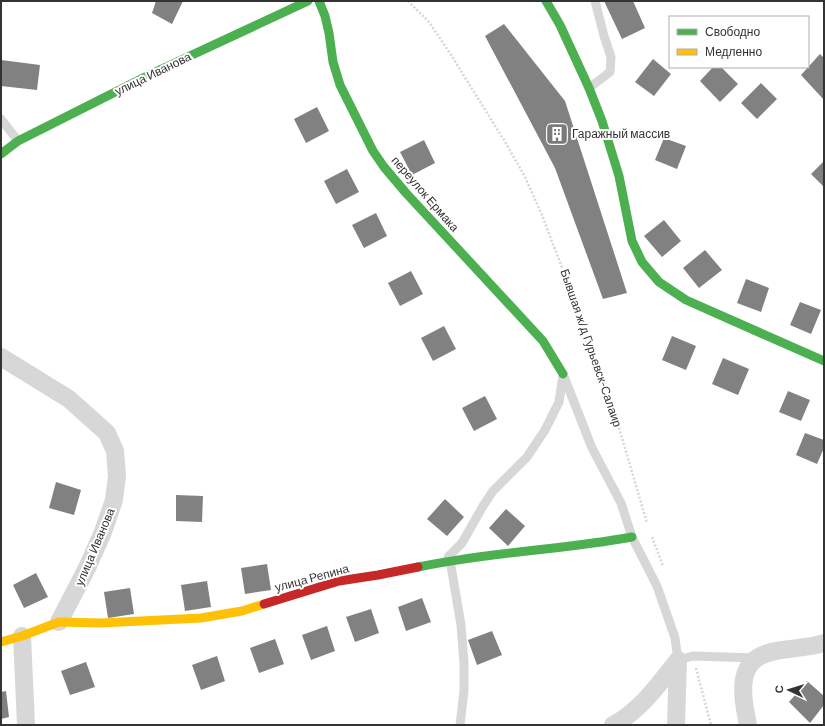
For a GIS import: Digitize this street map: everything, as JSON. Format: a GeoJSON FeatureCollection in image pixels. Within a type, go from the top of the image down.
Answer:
{"type":"FeatureCollection","features":[{"type":"Feature","properties":{"kind":"street"},"geometry":{"type":"LineString","coordinates":[[546,1],[560,25],[589,88],[611,147],[619,176],[632,241],[642,262],[659,282],[686,300],[824,361]]}},
{"type":"Feature","properties":{"kind":"street","name":"улица Иванова"},"geometry":{"type":"LineString","coordinates":[[1,154],[18,141],[151,74],[306,2]]}},
{"type":"Feature","properties":{"kind":"street","name":"переулок Ермака"},"geometry":{"type":"LineString","coordinates":[[306,2],[327,22],[332,62],[340,85],[373,151],[384,168],[543,340],[563,374]]}},
{"type":"Feature","properties":{"kind":"street","name":"улица Иванова"},"geometry":{"type":"LineString","coordinates":[[1,357],[69,399],[107,433],[114,452],[118,476],[112,507],[87,568],[58,622]]}},
{"type":"Feature","properties":{"kind":"street","name":"улица Репина"},"geometry":{"type":"LineString","coordinates":[[1,642],[22,636],[58,622],[101,623],[202,618],[242,611],[339,581],[378,575],[446,561],[594,544],[632,537]]}},
{"type":"Feature","properties":{"kind":"street"},"geometry":{"type":"LineString","coordinates":[[22,636],[26,725]]}},
{"type":"Feature","properties":{"kind":"street"},"geometry":{"type":"LineString","coordinates":[[748,725],[742,689],[743,677],[750,665],[763,654],[824,643]]}},
{"type":"Feature","properties":{"kind":"street"},"geometry":{"type":"LineString","coordinates":[[613,725],[625,719],[685,658]]}},
{"type":"Feature","properties":{"kind":"street"},"geometry":{"type":"LineString","coordinates":[[676,725],[685,658]]}},
{"type":"Feature","properties":{"kind":"lane"},"geometry":{"type":"LineString","coordinates":[[589,88],[610,72],[611,57],[595,1]]}},
{"type":"Feature","properties":{"kind":"lane"},"geometry":{"type":"LineString","coordinates":[[1,119],[18,141]]}},
{"type":"Feature","properties":{"kind":"lane"},"geometry":{"type":"LineString","coordinates":[[563,374],[592,448],[621,503],[632,537],[658,586],[675,638],[685,658],[758,658]]}},
{"type":"Feature","properties":{"kind":"lane"},"geometry":{"type":"LineString","coordinates":[[460,725],[464,691],[464,663],[461,625],[446,561],[462,543],[493,491],[526,457],[545,430],[559,402],[563,374]]}},
{"type":"Feature","properties":{"kind":"path","name":"Бывшая ж/д Гурьевск-Салаир"},"geometry":{"type":"LineString","coordinates":[[408,1],[429,22],[451,55],[508,145],[525,177],[542,215],[585,333],[607,387],[648,525]]}},
{"type":"Feature","properties":{"kind":"path"},"geometry":{"type":"LineString","coordinates":[[650,532],[664,568]]}},
{"type":"Feature","properties":{"kind":"path"},"geometry":{"type":"LineString","coordinates":[[685,658],[710,725]]}},
{"type":"Feature","properties":{"kind":"building"},"geometry":{"type":"Polygon","coordinates":[[[156,1],[183,1],[172,24],[152,13],[156,1]]]}},
{"type":"Feature","properties":{"kind":"building"},"geometry":{"type":"Polygon","coordinates":[[[604,1],[633,1],[645,28],[622,39],[604,1]]]}},
{"type":"Feature","properties":{"kind":"building","name":"Гаражный массив"},"geometry":{"type":"Polygon","coordinates":[[[504,24],[565,101],[627,293],[603,299],[555,168],[485,36],[504,24]]]}},
{"type":"Feature","properties":{"kind":"building"},"geometry":{"type":"Polygon","coordinates":[[[820,54],[824,58],[824,100],[801,75],[809,68],[820,54]]]}},
{"type":"Feature","properties":{"kind":"building"},"geometry":{"type":"Polygon","coordinates":[[[653,59],[671,74],[654,96],[635,82],[653,59]]]}},
{"type":"Feature","properties":{"kind":"building"},"geometry":{"type":"Polygon","coordinates":[[[1,60],[40,65],[37,90],[1,86],[1,60]]]}},
{"type":"Feature","properties":{"kind":"building"},"geometry":{"type":"Polygon","coordinates":[[[712,68],[722,68],[738,84],[720,102],[700,81],[712,68]]]}},
{"type":"Feature","properties":{"kind":"building"},"geometry":{"type":"Polygon","coordinates":[[[761,83],[777,99],[757,119],[741,103],[761,83]]]}},
{"type":"Feature","properties":{"kind":"building"},"geometry":{"type":"Polygon","coordinates":[[[317,107],[329,131],[306,143],[294,119],[317,107]]]}},
{"type":"Feature","properties":{"kind":"building"},"geometry":{"type":"Polygon","coordinates":[[[664,138],[686,146],[677,169],[655,160],[664,138]]]}},
{"type":"Feature","properties":{"kind":"building"},"geometry":{"type":"Polygon","coordinates":[[[424,140],[435,163],[412,175],[400,152],[424,140]]]}},
{"type":"Feature","properties":{"kind":"building"},"geometry":{"type":"Polygon","coordinates":[[[824,161],[824,187],[811,174],[824,161]]]}},
{"type":"Feature","properties":{"kind":"building"},"geometry":{"type":"Polygon","coordinates":[[[347,169],[359,192],[336,204],[324,181],[347,169]]]}},
{"type":"Feature","properties":{"kind":"building"},"geometry":{"type":"Polygon","coordinates":[[[376,213],[387,236],[364,248],[352,225],[376,213]]]}},
{"type":"Feature","properties":{"kind":"building"},"geometry":{"type":"Polygon","coordinates":[[[664,220],[681,241],[662,257],[644,236],[664,220]]]}},
{"type":"Feature","properties":{"kind":"building"},"geometry":{"type":"Polygon","coordinates":[[[705,250],[722,270],[699,288],[683,268],[705,250]]]}},
{"type":"Feature","properties":{"kind":"building"},"geometry":{"type":"Polygon","coordinates":[[[411,271],[423,294],[400,306],[388,283],[411,271]]]}},
{"type":"Feature","properties":{"kind":"building"},"geometry":{"type":"Polygon","coordinates":[[[746,279],[769,288],[761,312],[737,303],[746,279]]]}},
{"type":"Feature","properties":{"kind":"building"},"geometry":{"type":"Polygon","coordinates":[[[800,302],[821,310],[811,334],[790,325],[800,302]]]}},
{"type":"Feature","properties":{"kind":"building"},"geometry":{"type":"Polygon","coordinates":[[[444,326],[456,349],[433,361],[421,338],[444,326]]]}},
{"type":"Feature","properties":{"kind":"building"},"geometry":{"type":"Polygon","coordinates":[[[672,336],[696,346],[686,370],[662,360],[672,336]]]}},
{"type":"Feature","properties":{"kind":"building"},"geometry":{"type":"Polygon","coordinates":[[[723,358],[749,369],[738,395],[712,384],[723,358]]]}},
{"type":"Feature","properties":{"kind":"building"},"geometry":{"type":"Polygon","coordinates":[[[788,391],[810,400],[801,421],[779,412],[788,391]]]}},
{"type":"Feature","properties":{"kind":"building"},"geometry":{"type":"Polygon","coordinates":[[[485,396],[497,419],[474,431],[462,408],[485,396]]]}},
{"type":"Feature","properties":{"kind":"building"},"geometry":{"type":"Polygon","coordinates":[[[805,433],[824,440],[824,448],[817,464],[796,455],[805,433]]]}},
{"type":"Feature","properties":{"kind":"building"},"geometry":{"type":"Polygon","coordinates":[[[56,482],[81,490],[74,515],[49,508],[56,482]]]}},
{"type":"Feature","properties":{"kind":"building"},"geometry":{"type":"Polygon","coordinates":[[[176,495],[203,496],[202,522],[176,521],[176,495]]]}},
{"type":"Feature","properties":{"kind":"building"},"geometry":{"type":"Polygon","coordinates":[[[445,499],[464,517],[447,536],[427,519],[445,499]]]}},
{"type":"Feature","properties":{"kind":"building"},"geometry":{"type":"Polygon","coordinates":[[[506,509],[525,526],[508,546],[489,528],[506,509]]]}},
{"type":"Feature","properties":{"kind":"building"},"geometry":{"type":"Polygon","coordinates":[[[267,564],[271,590],[245,594],[241,568],[267,564]]]}},
{"type":"Feature","properties":{"kind":"building"},"geometry":{"type":"Polygon","coordinates":[[[36,573],[48,597],[24,608],[13,585],[36,573]]]}},
{"type":"Feature","properties":{"kind":"building"},"geometry":{"type":"Polygon","coordinates":[[[207,581],[211,607],[185,611],[181,585],[207,581]]]}},
{"type":"Feature","properties":{"kind":"building"},"geometry":{"type":"Polygon","coordinates":[[[130,588],[134,614],[108,618],[104,592],[130,588]]]}},
{"type":"Feature","properties":{"kind":"building"},"geometry":{"type":"Polygon","coordinates":[[[422,598],[431,622],[406,631],[398,607],[422,598]]]}},
{"type":"Feature","properties":{"kind":"building"},"geometry":{"type":"Polygon","coordinates":[[[371,609],[379,633],[355,642],[346,617],[371,609]]]}},
{"type":"Feature","properties":{"kind":"building"},"geometry":{"type":"Polygon","coordinates":[[[327,626],[335,651],[311,660],[302,635],[327,626]]]}},
{"type":"Feature","properties":{"kind":"building"},"geometry":{"type":"Polygon","coordinates":[[[492,631],[502,655],[477,665],[468,640],[492,631]]]}},
{"type":"Feature","properties":{"kind":"building"},"geometry":{"type":"Polygon","coordinates":[[[275,639],[284,664],[259,673],[250,648],[275,639]]]}},
{"type":"Feature","properties":{"kind":"building"},"geometry":{"type":"Polygon","coordinates":[[[217,656],[225,681],[201,690],[192,665],[217,656]]]}},
{"type":"Feature","properties":{"kind":"building"},"geometry":{"type":"Polygon","coordinates":[[[86,662],[95,687],[70,695],[61,671],[86,662]]]}},
{"type":"Feature","properties":{"kind":"building"},"geometry":{"type":"Polygon","coordinates":[[[807,681],[824,696],[824,705],[810,723],[789,702],[807,681]]]}},
{"type":"Feature","properties":{"kind":"building"},"geometry":{"type":"Polygon","coordinates":[[[6,691],[9,717],[1,719],[1,692],[6,691]]]}},
{"type":"Feature","properties":{"kind":"traffic: fast"},"geometry":{"type":"LineString","coordinates":[[1,154],[18,141],[151,74],[308,1]]}},
{"type":"Feature","properties":{"kind":"traffic: fast"},"geometry":{"type":"LineString","coordinates":[[319,1],[325,16],[333,62],[340,85],[373,151],[384,167],[406,193],[543,341],[563,374]]}},
{"type":"Feature","properties":{"kind":"traffic: fast"},"geometry":{"type":"LineString","coordinates":[[546,1],[560,25],[589,88],[602,121],[619,176],[632,241],[642,262],[659,282],[686,300],[824,361]]}},
{"type":"Feature","properties":{"kind":"traffic: fast"},"geometry":{"type":"LineString","coordinates":[[418,567],[471,558],[632,537]]}},
{"type":"Feature","properties":{"kind":"traffic: slow"},"geometry":{"type":"LineString","coordinates":[[1,642],[59,622],[101,623],[201,618],[242,611],[264,604]]}},
{"type":"Feature","properties":{"kind":"traffic: jam"},"geometry":{"type":"LineString","coordinates":[[264,604],[339,581],[418,567]]}},
{"type":"Feature","properties":{"kind":"place","name":"Гаражный массив"},"geometry":{"type":"Point","coordinates":[557,134]}}]}
